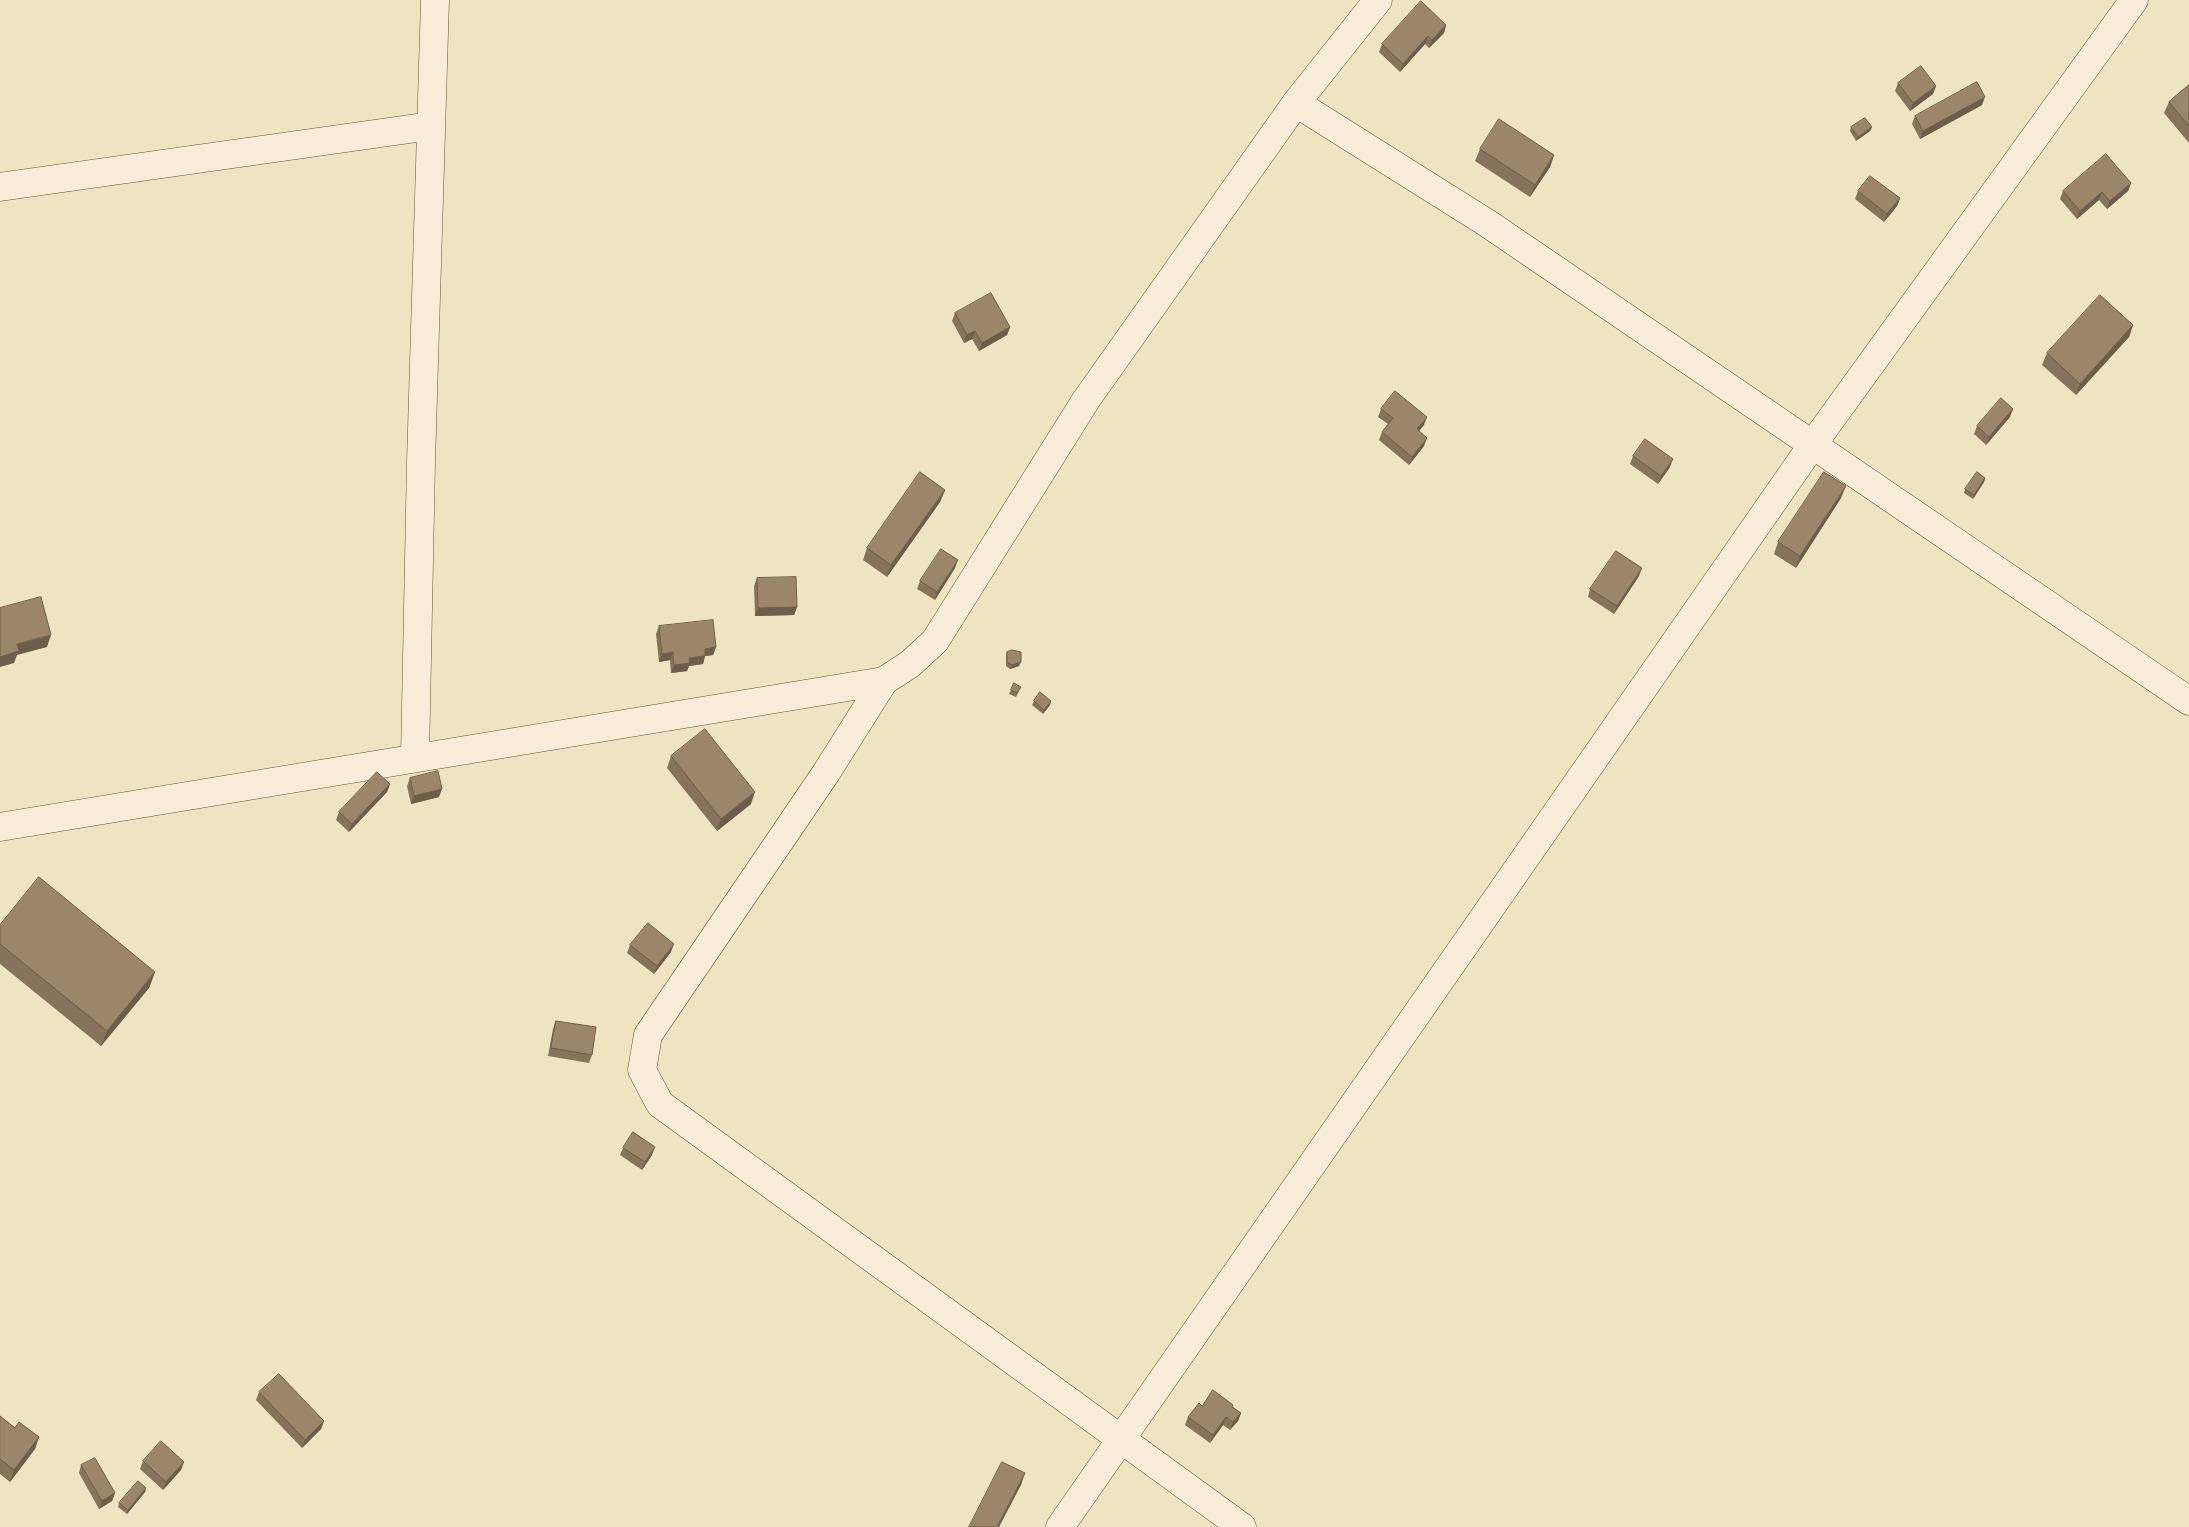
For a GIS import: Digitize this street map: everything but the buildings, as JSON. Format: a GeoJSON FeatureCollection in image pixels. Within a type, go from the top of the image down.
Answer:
{"type":"FeatureCollection","features":[{"type":"Feature","properties":{"kind":"street"},"geometry":{"type":"LineString","coordinates":[[415,757],[421,452],[435,0]]}},
{"type":"Feature","properties":{"kind":"street"},"geometry":{"type":"LineString","coordinates":[[0,827],[884,681],[910,664],[935,641],[1086,400],[1296,103],[1378,0]]}},
{"type":"Feature","properties":{"kind":"street"},"geometry":{"type":"LineString","coordinates":[[1060,1527],[1812,444],[2134,0]]}},
{"type":"Feature","properties":{"kind":"street"},"geometry":{"type":"LineString","coordinates":[[1296,103],[1486,224],[2189,701]]}},
{"type":"Feature","properties":{"kind":"street"},"geometry":{"type":"LineString","coordinates":[[0,187],[432,126]]}},
{"type":"Feature","properties":{"kind":"street"},"geometry":{"type":"LineString","coordinates":[[884,681],[820,781],[648,1035],[642,1070],[660,1104],[1121,1437],[1242,1527]]}}]}
